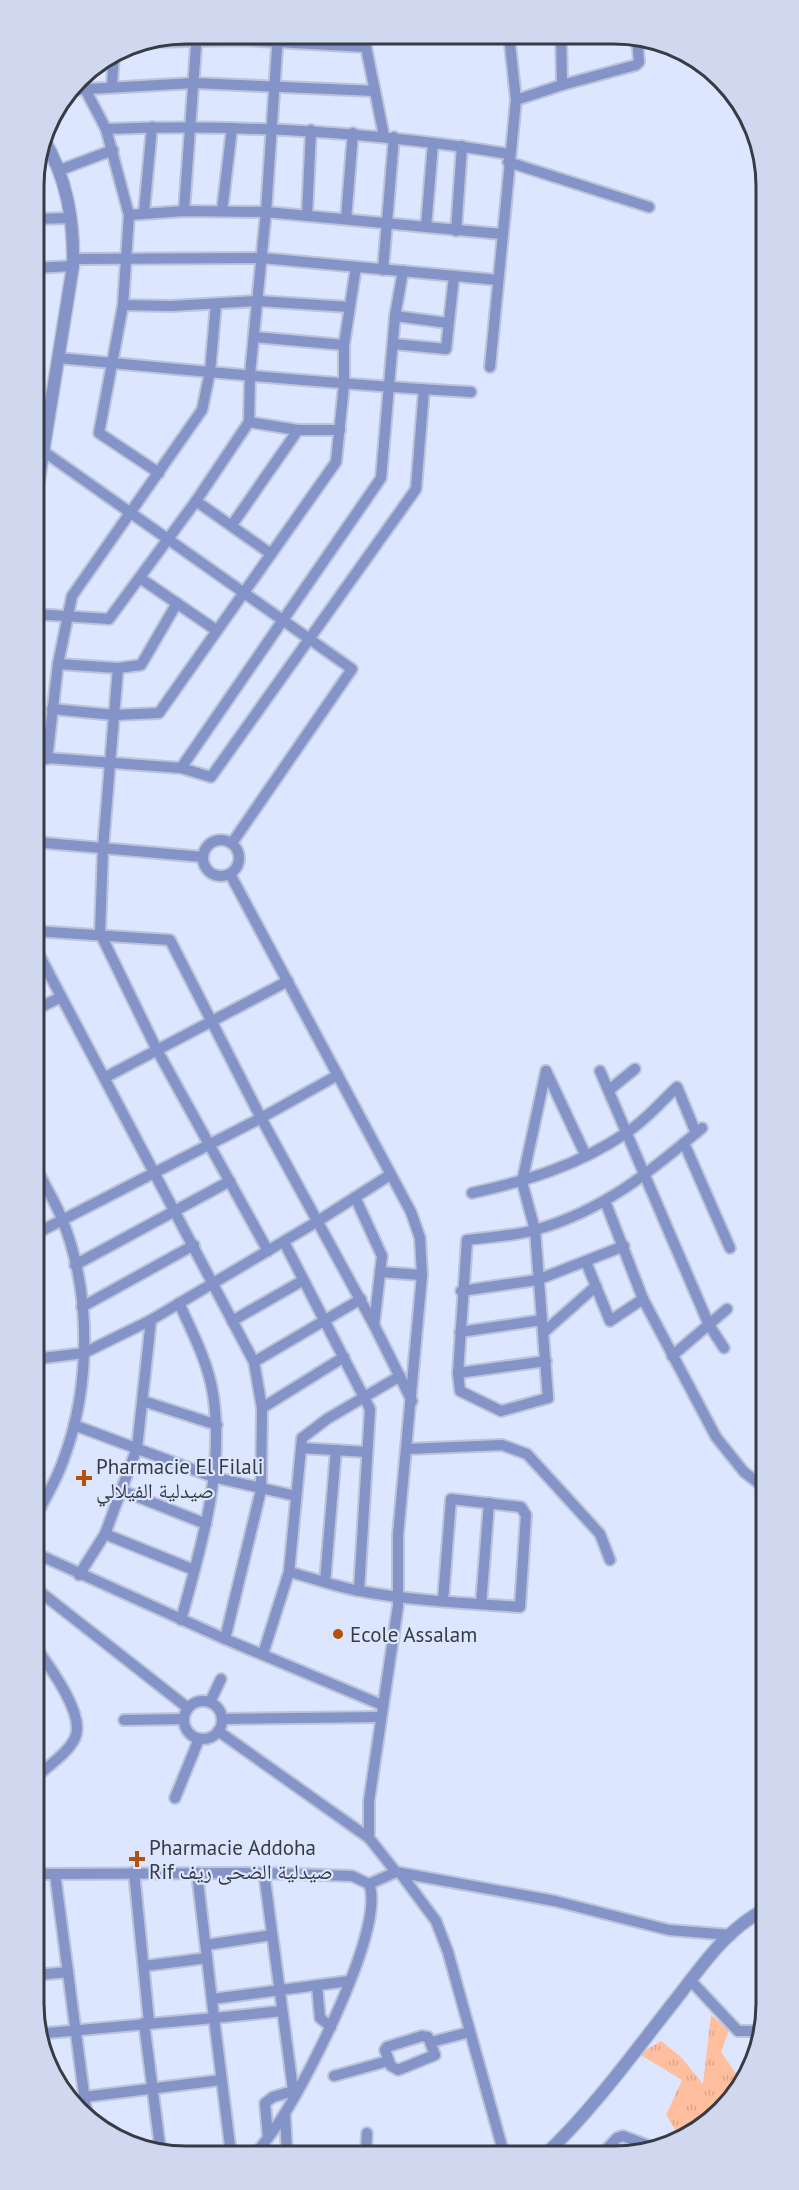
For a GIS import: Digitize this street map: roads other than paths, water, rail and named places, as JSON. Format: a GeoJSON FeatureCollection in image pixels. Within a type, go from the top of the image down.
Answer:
{"type":"FeatureCollection","features":[{"type":"Feature","properties":{"kind":"street"},"geometry":{"type":"LineString","coordinates":[[184,211],[197,44]]}},
{"type":"Feature","properties":{"kind":"street"},"geometry":{"type":"LineString","coordinates":[[44,615],[109,619],[196,501],[249,422],[250,374],[266,212],[277,44]]}},
{"type":"Feature","properties":{"kind":"street"},"geometry":{"type":"LineString","coordinates":[[349,44],[366,47],[375,91],[389,136],[387,223],[383,270]]}},
{"type":"Feature","properties":{"kind":"street"},"geometry":{"type":"LineString","coordinates":[[490,367],[501,234],[516,100],[510,44]]}},
{"type":"Feature","properties":{"kind":"street"},"geometry":{"type":"LineString","coordinates":[[561,44],[562,86]]}},
{"type":"Feature","properties":{"kind":"street"},"geometry":{"type":"LineString","coordinates":[[516,100],[636,65],[639,62],[638,46]]}},
{"type":"Feature","properties":{"kind":"street"},"geometry":{"type":"LineString","coordinates":[[112,86],[113,64]]}},
{"type":"Feature","properties":{"kind":"street"},"geometry":{"type":"LineString","coordinates":[[81,89],[194,83],[375,91]]}},
{"type":"Feature","properties":{"kind":"street"},"geometry":{"type":"LineString","coordinates":[[85,89],[106,129],[129,215],[123,304],[99,433],[159,473]]}},
{"type":"Feature","properties":{"kind":"street"},"geometry":{"type":"LineString","coordinates":[[106,129],[192,126],[272,128],[389,136],[462,146],[509,158],[650,207]]}},
{"type":"Feature","properties":{"kind":"street"},"geometry":{"type":"LineString","coordinates":[[144,212],[152,127]]}},
{"type":"Feature","properties":{"kind":"street"},"geometry":{"type":"LineString","coordinates":[[222,211],[232,128]]}},
{"type":"Feature","properties":{"kind":"street"},"geometry":{"type":"LineString","coordinates":[[307,215],[311,130]]}},
{"type":"Feature","properties":{"kind":"street"},"geometry":{"type":"LineString","coordinates":[[346,219],[352,133]]}},
{"type":"Feature","properties":{"kind":"street"},"geometry":{"type":"LineString","coordinates":[[426,227],[434,143]]}},
{"type":"Feature","properties":{"kind":"street"},"geometry":{"type":"LineString","coordinates":[[456,231],[462,146]]}},
{"type":"Feature","properties":{"kind":"street"},"geometry":{"type":"LineString","coordinates":[[44,430],[59,358],[73,263],[71,218],[60,170],[48,148]]}},
{"type":"Feature","properties":{"kind":"street"},"geometry":{"type":"LineString","coordinates":[[60,170],[113,150]]}},
{"type":"Feature","properties":{"kind":"street"},"geometry":{"type":"LineString","coordinates":[[129,215],[144,212],[184,211],[266,212],[501,234]]}},
{"type":"Feature","properties":{"kind":"street"},"geometry":{"type":"LineString","coordinates":[[44,219],[71,218]]}},
{"type":"Feature","properties":{"kind":"street"},"geometry":{"type":"LineString","coordinates":[[44,267],[127,259],[262,258],[498,280]]}},
{"type":"Feature","properties":{"kind":"street"},"geometry":{"type":"LineString","coordinates":[[52,709],[114,715],[159,713],[336,462],[344,385],[344,345],[356,267]]}},
{"type":"Feature","properties":{"kind":"street"},"geometry":{"type":"LineString","coordinates":[[182,768],[381,478],[395,316],[403,271]]}},
{"type":"Feature","properties":{"kind":"street"},"geometry":{"type":"LineString","coordinates":[[394,344],[446,349],[454,276]]}},
{"type":"Feature","properties":{"kind":"street"},"geometry":{"type":"LineString","coordinates":[[123,304],[216,304],[258,301],[349,307]]}},
{"type":"Feature","properties":{"kind":"street"},"geometry":{"type":"LineString","coordinates":[[47,759],[58,664],[72,596],[202,410],[210,372],[216,304]]}},
{"type":"Feature","properties":{"kind":"street"},"geometry":{"type":"LineString","coordinates":[[395,316],[448,323]]}},
{"type":"Feature","properties":{"kind":"street"},"geometry":{"type":"LineString","coordinates":[[254,337],[344,345]]}},
{"type":"Feature","properties":{"kind":"street"},"geometry":{"type":"LineString","coordinates":[[59,358],[250,374],[344,385],[471,392]]}},
{"type":"Feature","properties":{"kind":"street"},"geometry":{"type":"LineString","coordinates":[[44,759],[182,768],[211,777],[416,489],[424,390]]}},
{"type":"Feature","properties":{"kind":"street"},"geometry":{"type":"LineString","coordinates":[[249,422],[298,430],[340,430]]}},
{"type":"Feature","properties":{"kind":"street"},"geometry":{"type":"LineString","coordinates":[[232,525],[298,430]]}},
{"type":"Feature","properties":{"kind":"street"},"geometry":{"type":"LineString","coordinates":[[44,457],[168,539],[352,669],[232,843]]}},
{"type":"Feature","properties":{"kind":"street"},"geometry":{"type":"LineString","coordinates":[[196,501],[271,554]]}},
{"type":"Feature","properties":{"kind":"street"},"geometry":{"type":"LineString","coordinates":[[140,578],[216,630]]}},
{"type":"Feature","properties":{"kind":"street"},"geometry":{"type":"LineString","coordinates":[[58,664],[118,668],[141,665],[177,603]]}},
{"type":"Feature","properties":{"kind":"street"},"geometry":{"type":"LineString","coordinates":[[118,668],[112,764],[103,848],[100,933],[157,1050],[268,1251]]}},
{"type":"Feature","properties":{"kind":"street"},"geometry":{"type":"LineString","coordinates":[[215,840],[232,843],[240,859],[230,874],[217,876],[211,874],[202,857],[206,847],[215,840]]}},
{"type":"Feature","properties":{"kind":"street"},"geometry":{"type":"LineString","coordinates":[[44,843],[202,857]]}},
{"type":"Feature","properties":{"kind":"street"},"geometry":{"type":"LineString","coordinates":[[230,874],[411,1212],[420,1238],[422,1275],[396,1559],[398,1597],[391,1661],[382,1704],[369,1801],[369,1838]]}},
{"type":"Feature","properties":{"kind":"street"},"geometry":{"type":"LineString","coordinates":[[44,931],[100,933],[170,940],[261,1118],[361,1299],[412,1401]]}},
{"type":"Feature","properties":{"kind":"street"},"geometry":{"type":"LineString","coordinates":[[44,964],[254,1362],[262,1408],[261,1490],[225,1639]]}},
{"type":"Feature","properties":{"kind":"street"},"geometry":{"type":"LineString","coordinates":[[105,1078],[288,981]]}},
{"type":"Feature","properties":{"kind":"street"},"geometry":{"type":"LineString","coordinates":[[44,1005],[61,997]]}},
{"type":"Feature","properties":{"kind":"street"},"geometry":{"type":"LineString","coordinates":[[609,1090],[635,1069]]}},
{"type":"Feature","properties":{"kind":"street"},"geometry":{"type":"LineString","coordinates":[[472,1193],[522,1182],[586,1156],[627,1133],[677,1086],[699,1131],[646,1176],[605,1201],[535,1230],[467,1240],[461,1291],[458,1372],[460,1391],[501,1412],[548,1398],[535,1230],[522,1182],[546,1071],[586,1156]]}},
{"type":"Feature","properties":{"kind":"street"},"geometry":{"type":"LineString","coordinates":[[600,1071],[709,1324],[724,1348]]}},
{"type":"Feature","properties":{"kind":"street"},"geometry":{"type":"LineString","coordinates":[[44,1229],[153,1171],[261,1118],[338,1075]]}},
{"type":"Feature","properties":{"kind":"street"},"geometry":{"type":"LineString","coordinates":[[684,1143],[730,1248]]}},
{"type":"Feature","properties":{"kind":"street"},"geometry":{"type":"LineString","coordinates":[[44,1358],[84,1353],[151,1320],[284,1242],[390,1175]]}},
{"type":"Feature","properties":{"kind":"street"},"geometry":{"type":"LineString","coordinates":[[75,1265],[230,1181]]}},
{"type":"Feature","properties":{"kind":"street"},"geometry":{"type":"LineString","coordinates":[[44,1184],[62,1219],[75,1265],[82,1307],[84,1353],[74,1425],[64,1461],[44,1501]]}},
{"type":"Feature","properties":{"kind":"street"},"geometry":{"type":"LineString","coordinates":[[355,1197],[382,1256],[374,1325]]}},
{"type":"Feature","properties":{"kind":"street"},"geometry":{"type":"LineString","coordinates":[[605,1201],[643,1299],[672,1356],[724,1449],[744,1472],[755,1481]]}},
{"type":"Feature","properties":{"kind":"street"},"geometry":{"type":"LineString","coordinates":[[284,1242],[302,1281],[370,1408],[359,1591]]}},
{"type":"Feature","properties":{"kind":"street"},"geometry":{"type":"LineString","coordinates":[[82,1307],[194,1245]]}},
{"type":"Feature","properties":{"kind":"street"},"geometry":{"type":"LineString","coordinates":[[461,1291],[539,1279],[624,1246]]}},
{"type":"Feature","properties":{"kind":"street"},"geometry":{"type":"LineString","coordinates":[[586,1262],[610,1321],[643,1299]]}},
{"type":"Feature","properties":{"kind":"street"},"geometry":{"type":"LineString","coordinates":[[380,1272],[422,1275]]}},
{"type":"Feature","properties":{"kind":"street"},"geometry":{"type":"LineString","coordinates":[[232,1321],[302,1281]]}},
{"type":"Feature","properties":{"kind":"street"},"geometry":{"type":"LineString","coordinates":[[543,1333],[596,1287]]}},
{"type":"Feature","properties":{"kind":"street"},"geometry":{"type":"LineString","coordinates":[[254,1362],[361,1299]]}},
{"type":"Feature","properties":{"kind":"street"},"geometry":{"type":"LineString","coordinates":[[179,1304],[201,1352],[213,1391],[217,1425],[213,1478],[206,1524],[181,1620]]}},
{"type":"Feature","properties":{"kind":"street"},"geometry":{"type":"LineString","coordinates":[[672,1356],[727,1309]]}},
{"type":"Feature","properties":{"kind":"street"},"geometry":{"type":"LineString","coordinates":[[79,1575],[105,1534],[123,1491],[136,1448],[151,1320]]}},
{"type":"Feature","properties":{"kind":"street"},"geometry":{"type":"LineString","coordinates":[[460,1332],[542,1320]]}},
{"type":"Feature","properties":{"kind":"street"},"geometry":{"type":"LineString","coordinates":[[262,1408],[344,1357]]}},
{"type":"Feature","properties":{"kind":"street"},"geometry":{"type":"LineString","coordinates":[[458,1372],[546,1361]]}},
{"type":"Feature","properties":{"kind":"street"},"geometry":{"type":"LineString","coordinates":[[263,1654],[289,1572],[302,1438],[327,1419],[400,1376]]}},
{"type":"Feature","properties":{"kind":"street"},"geometry":{"type":"LineString","coordinates":[[143,1401],[217,1425]]}},
{"type":"Feature","properties":{"kind":"street"},"geometry":{"type":"LineString","coordinates":[[74,1425],[213,1478],[297,1496]]}},
{"type":"Feature","properties":{"kind":"street"},"geometry":{"type":"LineString","coordinates":[[406,1449],[502,1445],[527,1454],[600,1534],[610,1560]]}},
{"type":"Feature","properties":{"kind":"street"},"geometry":{"type":"LineString","coordinates":[[301,1448],[367,1452]]}},
{"type":"Feature","properties":{"kind":"street"},"geometry":{"type":"LineString","coordinates":[[325,1582],[336,1450]]}},
{"type":"Feature","properties":{"kind":"street"},"geometry":{"type":"LineString","coordinates":[[123,1491],[206,1524]]}},
{"type":"Feature","properties":{"kind":"street"},"geometry":{"type":"LineString","coordinates":[[289,1572],[359,1591],[398,1597],[443,1601],[520,1607],[526,1515],[521,1507],[451,1499],[443,1601]]}},
{"type":"Feature","properties":{"kind":"street"},"geometry":{"type":"LineString","coordinates":[[481,1604],[489,1503]]}},
{"type":"Feature","properties":{"kind":"street"},"geometry":{"type":"LineString","coordinates":[[105,1534],[194,1570]]}},
{"type":"Feature","properties":{"kind":"street"},"geometry":{"type":"LineString","coordinates":[[44,1558],[181,1620],[382,1704]]}},
{"type":"Feature","properties":{"kind":"street"},"geometry":{"type":"LineString","coordinates":[[44,1595],[188,1708]]}},
{"type":"Feature","properties":{"kind":"street"},"geometry":{"type":"LineString","coordinates":[[44,1769],[72,1743],[78,1725],[71,1704],[45,1660]]}},
{"type":"Feature","properties":{"kind":"street"},"geometry":{"type":"LineString","coordinates":[[210,1702],[221,1679]]}},
{"type":"Feature","properties":{"kind":"street"},"geometry":{"type":"LineString","coordinates":[[198,1701],[210,1702],[218,1709],[222,1719],[218,1731],[207,1739],[199,1739],[188,1732],[183,1719],[188,1708],[198,1701]]}},
{"type":"Feature","properties":{"kind":"street"},"geometry":{"type":"LineString","coordinates":[[222,1719],[380,1717]]}},
{"type":"Feature","properties":{"kind":"street"},"geometry":{"type":"LineString","coordinates":[[124,1720],[183,1719]]}},
{"type":"Feature","properties":{"kind":"street"},"geometry":{"type":"LineString","coordinates":[[218,1731],[369,1838],[436,1921],[448,1952],[502,2146]]}},
{"type":"Feature","properties":{"kind":"street"},"geometry":{"type":"LineString","coordinates":[[175,1798],[199,1739]]}},
{"type":"Feature","properties":{"kind":"street"},"geometry":{"type":"LineString","coordinates":[[134,1872],[144,1966],[152,2088],[160,2144]]}},
{"type":"Feature","properties":{"kind":"street"},"geometry":{"type":"LineString","coordinates":[[198,1873],[230,2146]]}},
{"type":"Feature","properties":{"kind":"street"},"geometry":{"type":"LineString","coordinates":[[44,1874],[264,1873],[352,1876],[369,1884],[399,1873],[555,1901],[669,1930],[731,1935]]}},
{"type":"Feature","properties":{"kind":"street"},"geometry":{"type":"LineString","coordinates":[[264,1873],[293,2094]]}},
{"type":"Feature","properties":{"kind":"street"},"geometry":{"type":"LineString","coordinates":[[55,1874],[85,2105]]}},
{"type":"Feature","properties":{"kind":"street"},"geometry":{"type":"LineString","coordinates":[[262,2146],[285,2114],[293,2094],[331,2027],[349,1982],[372,1911],[369,1884]]}},
{"type":"Feature","properties":{"kind":"street"},"geometry":{"type":"LineString","coordinates":[[554,2146],[592,2106],[690,1980],[740,1924],[755,1915]]}},
{"type":"Feature","properties":{"kind":"street"},"geometry":{"type":"LineString","coordinates":[[206,1945],[272,1935]]}},
{"type":"Feature","properties":{"kind":"street"},"geometry":{"type":"LineString","coordinates":[[144,1966],[207,1958]]}},
{"type":"Feature","properties":{"kind":"street"},"geometry":{"type":"LineString","coordinates":[[44,1974],[68,1972]]}},
{"type":"Feature","properties":{"kind":"street"},"geometry":{"type":"LineString","coordinates":[[690,1980],[738,2031],[753,2031]]}},
{"type":"Feature","properties":{"kind":"street"},"geometry":{"type":"LineString","coordinates":[[212,1999],[349,1982]]}},
{"type":"Feature","properties":{"kind":"street"},"geometry":{"type":"LineString","coordinates":[[317,1986],[320,2018],[331,2027]]}},
{"type":"Feature","properties":{"kind":"street"},"geometry":{"type":"LineString","coordinates":[[252,1994],[255,2013]]}},
{"type":"Feature","properties":{"kind":"street"},"geometry":{"type":"LineString","coordinates":[[46,2033],[282,2011]]}},
{"type":"Feature","properties":{"kind":"street"},"geometry":{"type":"LineString","coordinates":[[431,2042],[470,2032]]}},
{"type":"Feature","properties":{"kind":"street"},"geometry":{"type":"LineString","coordinates":[[422,2036],[428,2037],[431,2042],[436,2054],[430,2058],[398,2070],[388,2061],[385,2050],[387,2047],[422,2036]]}},
{"type":"Feature","properties":{"kind":"street"},"geometry":{"type":"LineString","coordinates":[[334,2076],[388,2061]]}},
{"type":"Feature","properties":{"kind":"street"},"geometry":{"type":"LineString","coordinates":[[84,2097],[221,2080]]}},
{"type":"Feature","properties":{"kind":"street"},"geometry":{"type":"LineString","coordinates":[[268,2137],[265,2103],[273,2097],[293,2094]]}},
{"type":"Feature","properties":{"kind":"street"},"geometry":{"type":"LineString","coordinates":[[285,2114],[287,2146]]}},
{"type":"Feature","properties":{"kind":"street"},"geometry":{"type":"LineString","coordinates":[[366,2146],[367,2133]]}},
{"type":"Feature","properties":{"kind":"street"},"geometry":{"type":"LineString","coordinates":[[611,2146],[623,2136],[641,2144]]}},
{"type":"Feature","properties":{"kind":"place","name":"Pharmacie El Filali صيدلية الفيلالي"},"geometry":{"type":"Point","coordinates":[84,1478]}},
{"type":"Feature","properties":{"kind":"place","name":"Ecole Assalam"},"geometry":{"type":"Point","coordinates":[338,1634]}},
{"type":"Feature","properties":{"kind":"place","name":"Pharmacie Addoha Rif صيدلية الضحى ريف"},"geometry":{"type":"Point","coordinates":[137,1859]}}]}
